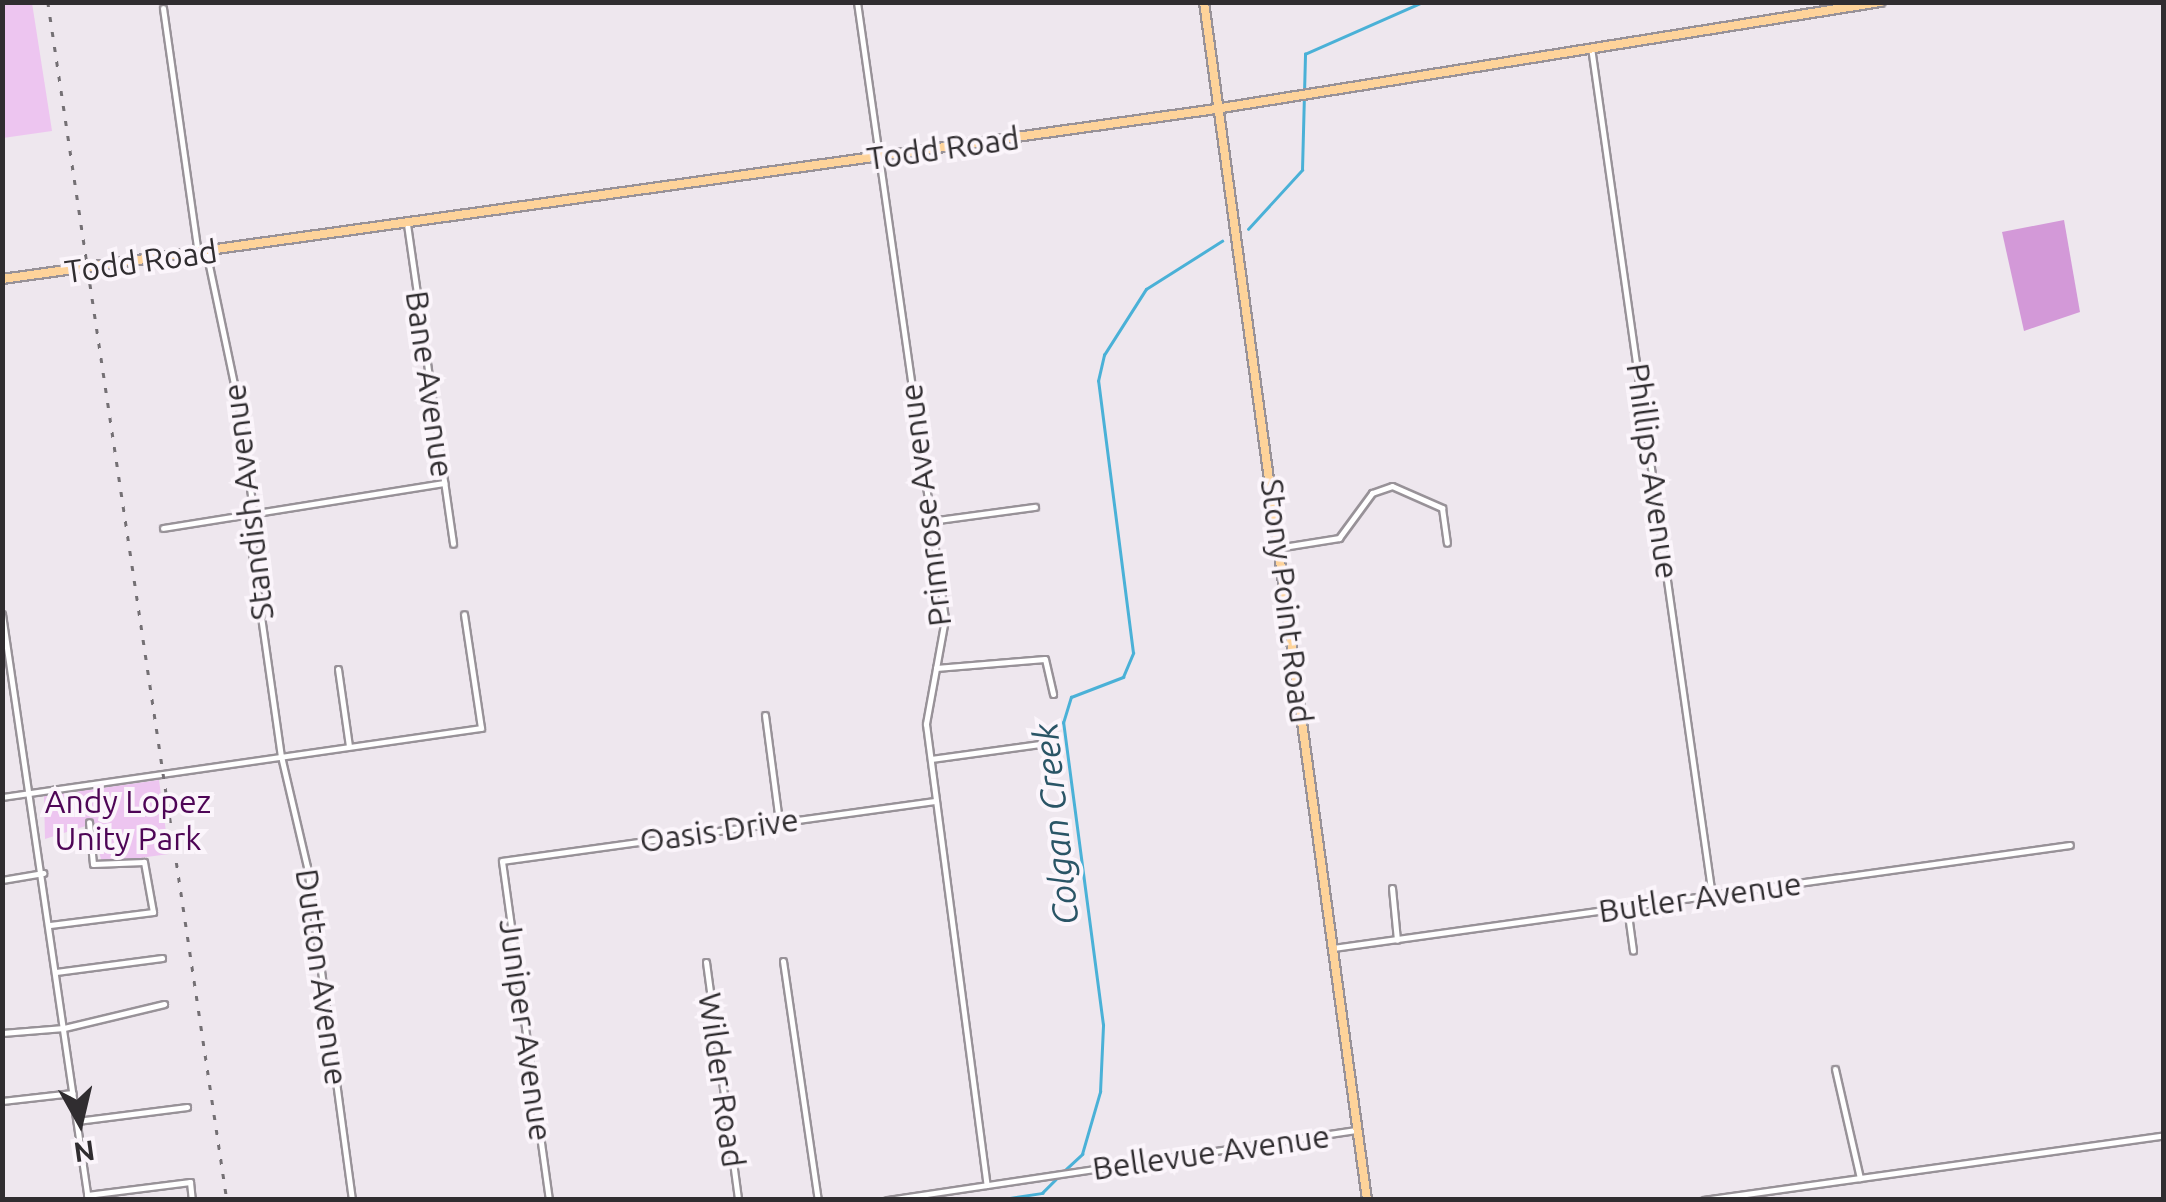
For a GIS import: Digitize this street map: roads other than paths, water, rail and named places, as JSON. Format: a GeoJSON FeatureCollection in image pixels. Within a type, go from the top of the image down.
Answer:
{"type":"FeatureCollection","features":[{"type":"Feature","properties":{"kind":"main road","name":"Stony Point Road"},"geometry":{"type":"LineString","coordinates":[[1204,2],[1283,546],[1330,949],[1367,1200]]}},
{"type":"Feature","properties":{"kind":"main road","name":"Todd Road"},"geometry":{"type":"LineString","coordinates":[[2,279],[1219,108],[1591,48],[1788,22],[1880,2]]}},
{"type":"Feature","properties":{"kind":"street","name":"Primrose Avenue"},"geometry":{"type":"LineString","coordinates":[[856,2],[945,619],[926,724],[987,1186]]}},
{"type":"Feature","properties":{"kind":"street","name":"Standish Avenue"},"geometry":{"type":"LineString","coordinates":[[163,8],[202,252],[215,315],[234,373],[254,510],[252,553],[282,756]]}},
{"type":"Feature","properties":{"kind":"street","name":"Phillips Avenue"},"geometry":{"type":"LineString","coordinates":[[1591,48],[1712,896]]}},
{"type":"Feature","properties":{"kind":"street","name":"Bane Avenue"},"geometry":{"type":"LineString","coordinates":[[406,224],[453,544]]}},
{"type":"Feature","properties":{"kind":"street"},"geometry":{"type":"LineString","coordinates":[[163,528],[254,510],[444,483]]}},
{"type":"Feature","properties":{"kind":"street"},"geometry":{"type":"LineString","coordinates":[[1283,546],[1339,538],[1372,493],[1392,486],[1442,508],[1448,543]]}},
{"type":"Feature","properties":{"kind":"street"},"geometry":{"type":"LineString","coordinates":[[931,522],[1035,507]]}},
{"type":"Feature","properties":{"kind":"street"},"geometry":{"type":"LineString","coordinates":[[2,614],[21,760],[32,793],[88,1197],[190,1182],[192,1200]]}},
{"type":"Feature","properties":{"kind":"street"},"geometry":{"type":"LineString","coordinates":[[2,796],[84,789],[481,728],[464,614]]}},
{"type":"Feature","properties":{"kind":"street"},"geometry":{"type":"LineString","coordinates":[[936,668],[1046,659],[1052,694]]}},
{"type":"Feature","properties":{"kind":"street"},"geometry":{"type":"LineString","coordinates":[[338,669],[349,746]]}},
{"type":"Feature","properties":{"kind":"street"},"geometry":{"type":"LineString","coordinates":[[765,715],[778,821]]}},
{"type":"Feature","properties":{"kind":"street"},"geometry":{"type":"LineString","coordinates":[[930,759],[1040,744]]}},
{"type":"Feature","properties":{"kind":"street","name":"Dutton Avenue"},"geometry":{"type":"LineString","coordinates":[[282,756],[307,867],[352,1200]]}},
{"type":"Feature","properties":{"kind":"street","name":"Oasis Drive"},"geometry":{"type":"LineString","coordinates":[[502,861],[936,800]]}},
{"type":"Feature","properties":{"kind":"street"},"geometry":{"type":"LineString","coordinates":[[50,925],[152,912],[144,862],[93,864],[89,822]]}},
{"type":"Feature","properties":{"kind":"street","name":"Butler Avenue"},"geometry":{"type":"LineString","coordinates":[[1330,949],[2070,845]]}},
{"type":"Feature","properties":{"kind":"street","name":"Juniper Avenue"},"geometry":{"type":"LineString","coordinates":[[502,861],[549,1200]]}},
{"type":"Feature","properties":{"kind":"street"},"geometry":{"type":"LineString","coordinates":[[2,880],[43,873]]}},
{"type":"Feature","properties":{"kind":"street"},"geometry":{"type":"LineString","coordinates":[[1392,888],[1397,940]]}},
{"type":"Feature","properties":{"kind":"street"},"geometry":{"type":"LineString","coordinates":[[1627,908],[1633,951]]}},
{"type":"Feature","properties":{"kind":"street"},"geometry":{"type":"LineString","coordinates":[[56,972],[162,958]]}},
{"type":"Feature","properties":{"kind":"street","name":"Wilder Road"},"geometry":{"type":"LineString","coordinates":[[706,962],[738,1200]]}},
{"type":"Feature","properties":{"kind":"street"},"geometry":{"type":"LineString","coordinates":[[783,962],[818,1200]]}},
{"type":"Feature","properties":{"kind":"street"},"geometry":{"type":"LineString","coordinates":[[2,1034],[64,1028],[164,1004]]}},
{"type":"Feature","properties":{"kind":"street"},"geometry":{"type":"LineString","coordinates":[[1835,1068],[1860,1178]]}},
{"type":"Feature","properties":{"kind":"street"},"geometry":{"type":"LineString","coordinates":[[2,1101],[73,1092]]}},
{"type":"Feature","properties":{"kind":"street"},"geometry":{"type":"LineString","coordinates":[[77,1122],[187,1107]]}},
{"type":"Feature","properties":{"kind":"street","name":"Bellevue Avenue"},"geometry":{"type":"LineString","coordinates":[[886,1200],[1357,1130]]}},
{"type":"Feature","properties":{"kind":"street"},"geometry":{"type":"LineString","coordinates":[[1704,1200],[2164,1136]]}},
{"type":"Feature","properties":{"kind":"waterway","name":"Colgan Creek"},"geometry":{"type":"LineString","coordinates":[[1248,229],[1302,170],[1305,54],[1423,2]]}},
{"type":"Feature","properties":{"kind":"waterway","name":"Colgan Creek"},"geometry":{"type":"LineString","coordinates":[[1064,1171],[1082,1154],[1100,1092],[1103,1025],[1063,723],[1071,697],[1123,677],[1133,653],[1098,381],[1104,355],[1146,289],[1222,241]]}},
{"type":"Feature","properties":{"kind":"waterway","name":"Colgan Creek"},"geometry":{"type":"LineString","coordinates":[[997,1200],[1042,1193],[1058,1177]]}},
{"type":"Feature","properties":{"kind":"railway"},"geometry":{"type":"LineString","coordinates":[[48,2],[227,1200]]}},
{"type":"Feature","properties":{"kind":"park label","name":"Andy Lopez Unity Park"},"geometry":{"type":"Point","coordinates":[128,820]}}]}
